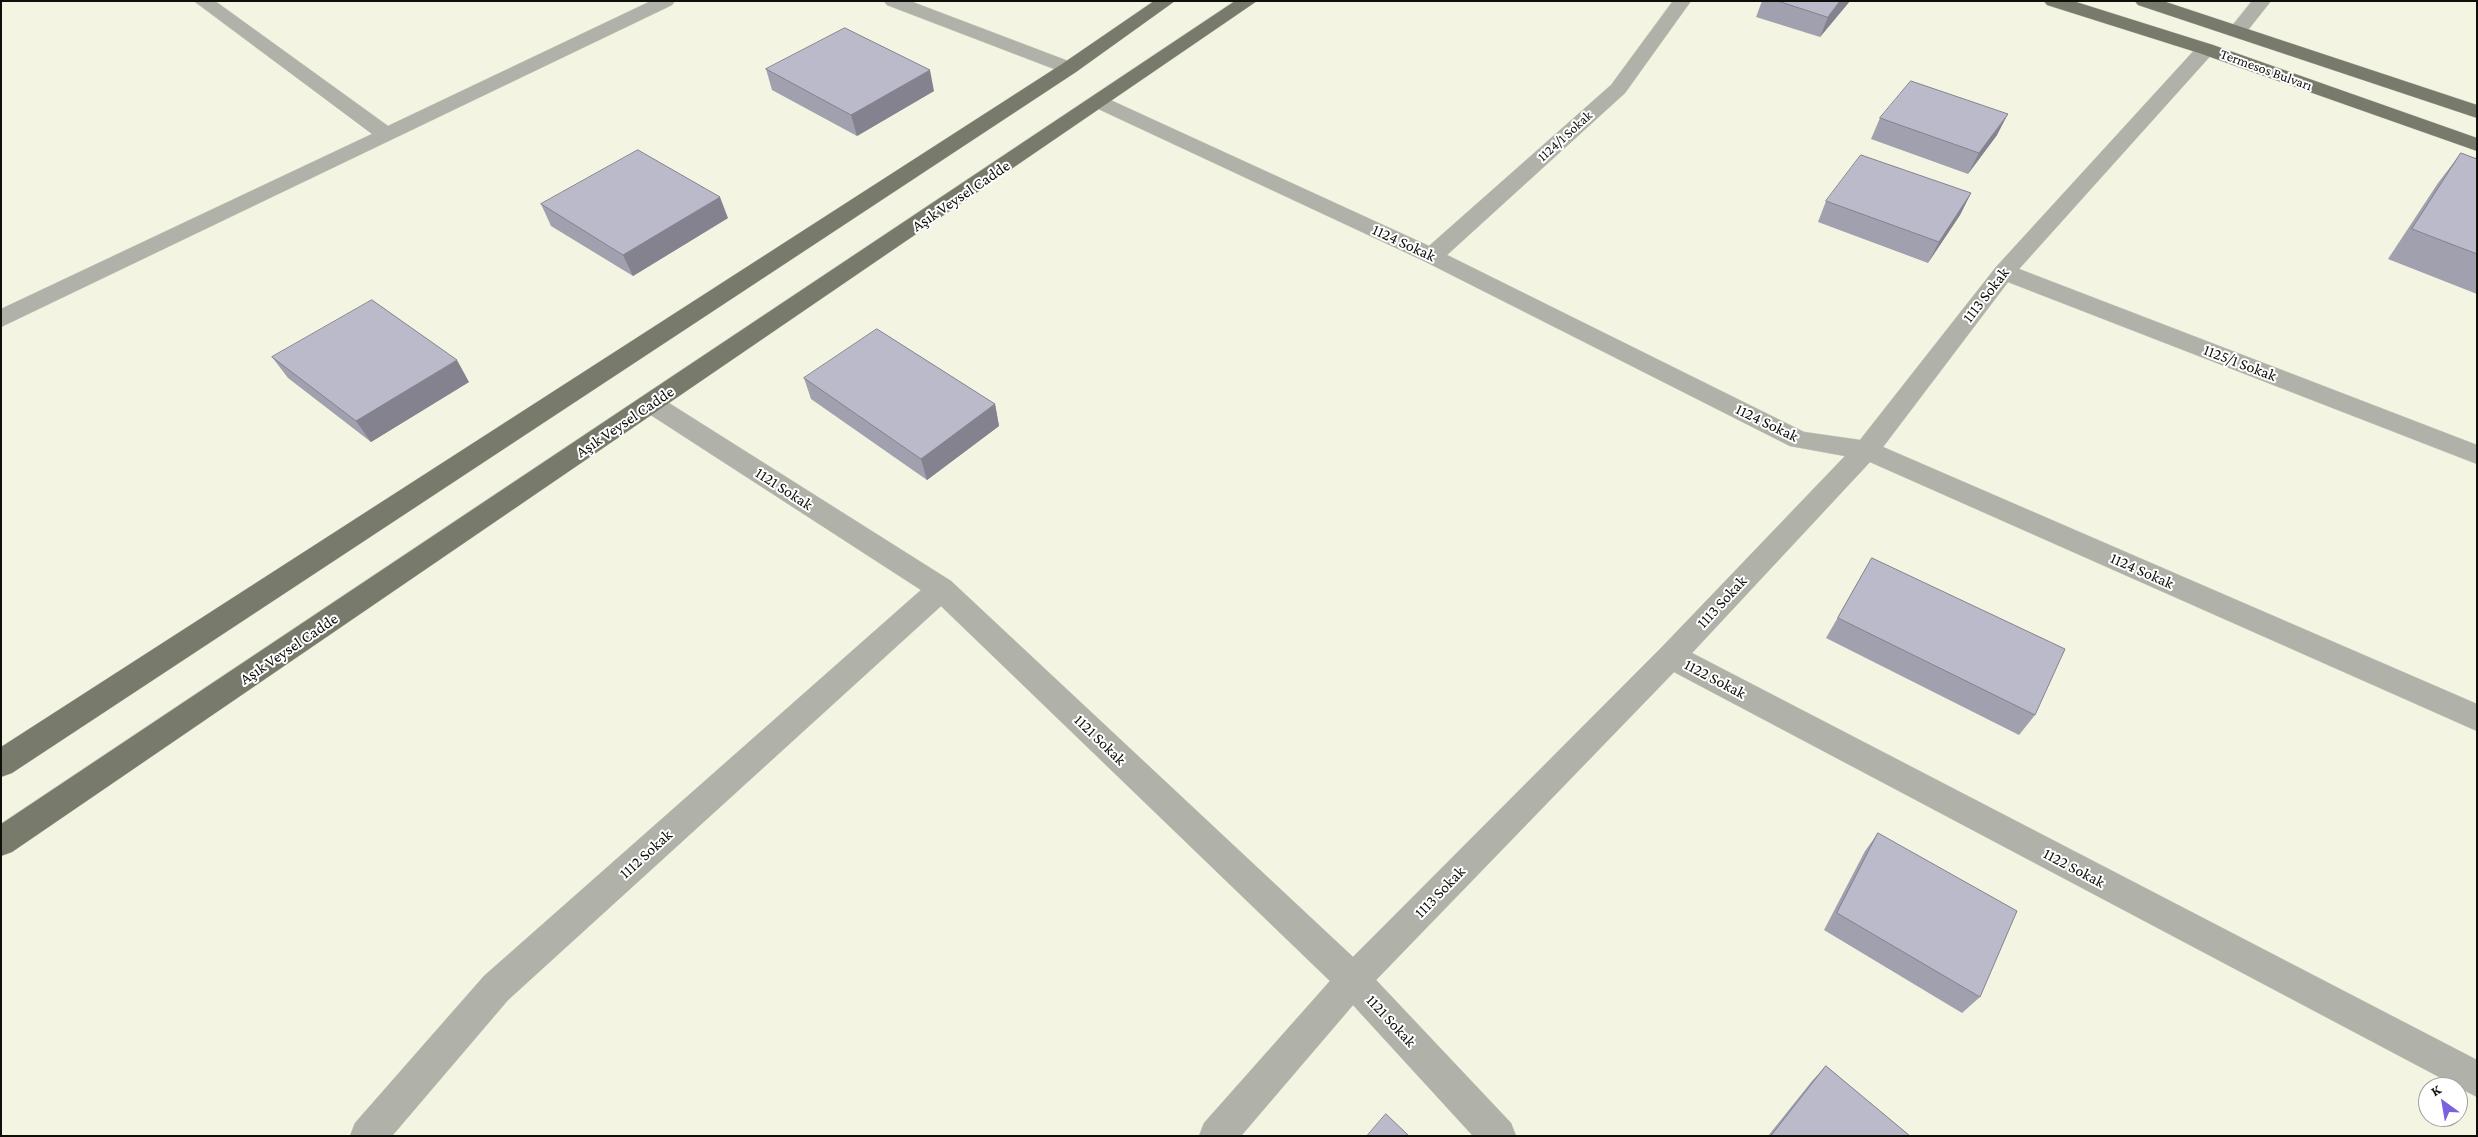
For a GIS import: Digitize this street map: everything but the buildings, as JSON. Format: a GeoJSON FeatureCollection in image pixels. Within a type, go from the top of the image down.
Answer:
{"type":"FeatureCollection","features":[{"type":"Feature","properties":{"kind":"main road"},"geometry":{"type":"LineString","coordinates":[[1,764],[1069,68],[1166,1]]}},
{"type":"Feature","properties":{"kind":"main road","name":"Aşık Veysel Cadde"},"geometry":{"type":"LineString","coordinates":[[1,842],[1248,1]]}},
{"type":"Feature","properties":{"kind":"main road","name":"Termesos Bulvarı"},"geometry":{"type":"LineString","coordinates":[[2053,1],[2206,49],[2477,145]]}},
{"type":"Feature","properties":{"kind":"main road","name":"Termesos Bulvarı"},"geometry":{"type":"LineString","coordinates":[[2144,1],[2477,112]]}},
{"type":"Feature","properties":{"kind":"street"},"geometry":{"type":"LineString","coordinates":[[203,1],[387,135]]}},
{"type":"Feature","properties":{"kind":"street"},"geometry":{"type":"LineString","coordinates":[[1,319],[666,1]]}},
{"type":"Feature","properties":{"kind":"street"},"geometry":{"type":"LineString","coordinates":[[893,1],[1069,68]]}},
{"type":"Feature","properties":{"kind":"street","name":"1124/1 Sokak"},"geometry":{"type":"LineString","coordinates":[[1432,256],[1618,89],[1682,1]]}},
{"type":"Feature","properties":{"kind":"street"},"geometry":{"type":"LineString","coordinates":[[2238,31],[2262,1]]}},
{"type":"Feature","properties":{"kind":"street","name":"1113 Sokak"},"geometry":{"type":"LineString","coordinates":[[1217,1136],[1353,980],[1671,656],[1866,450],[2004,272],[2206,49]]}},
{"type":"Feature","properties":{"kind":"street","name":"1124 Sokak"},"geometry":{"type":"LineString","coordinates":[[1100,102],[1432,256],[1799,440],[1866,450],[2477,718]]}},
{"type":"Feature","properties":{"kind":"street","name":"1125/1 Sokak"},"geometry":{"type":"LineString","coordinates":[[2004,272],[2477,455]]}},
{"type":"Feature","properties":{"kind":"street","name":"1121 Sokak"},"geometry":{"type":"LineString","coordinates":[[652,404],[941,589],[1353,980],[1498,1136]]}},
{"type":"Feature","properties":{"kind":"street","name":"1112 Sokak"},"geometry":{"type":"LineString","coordinates":[[368,1136],[496,988],[941,589]]}},
{"type":"Feature","properties":{"kind":"street","name":"1122 Sokak"},"geometry":{"type":"LineString","coordinates":[[1671,656],[2477,1079]]}}]}
